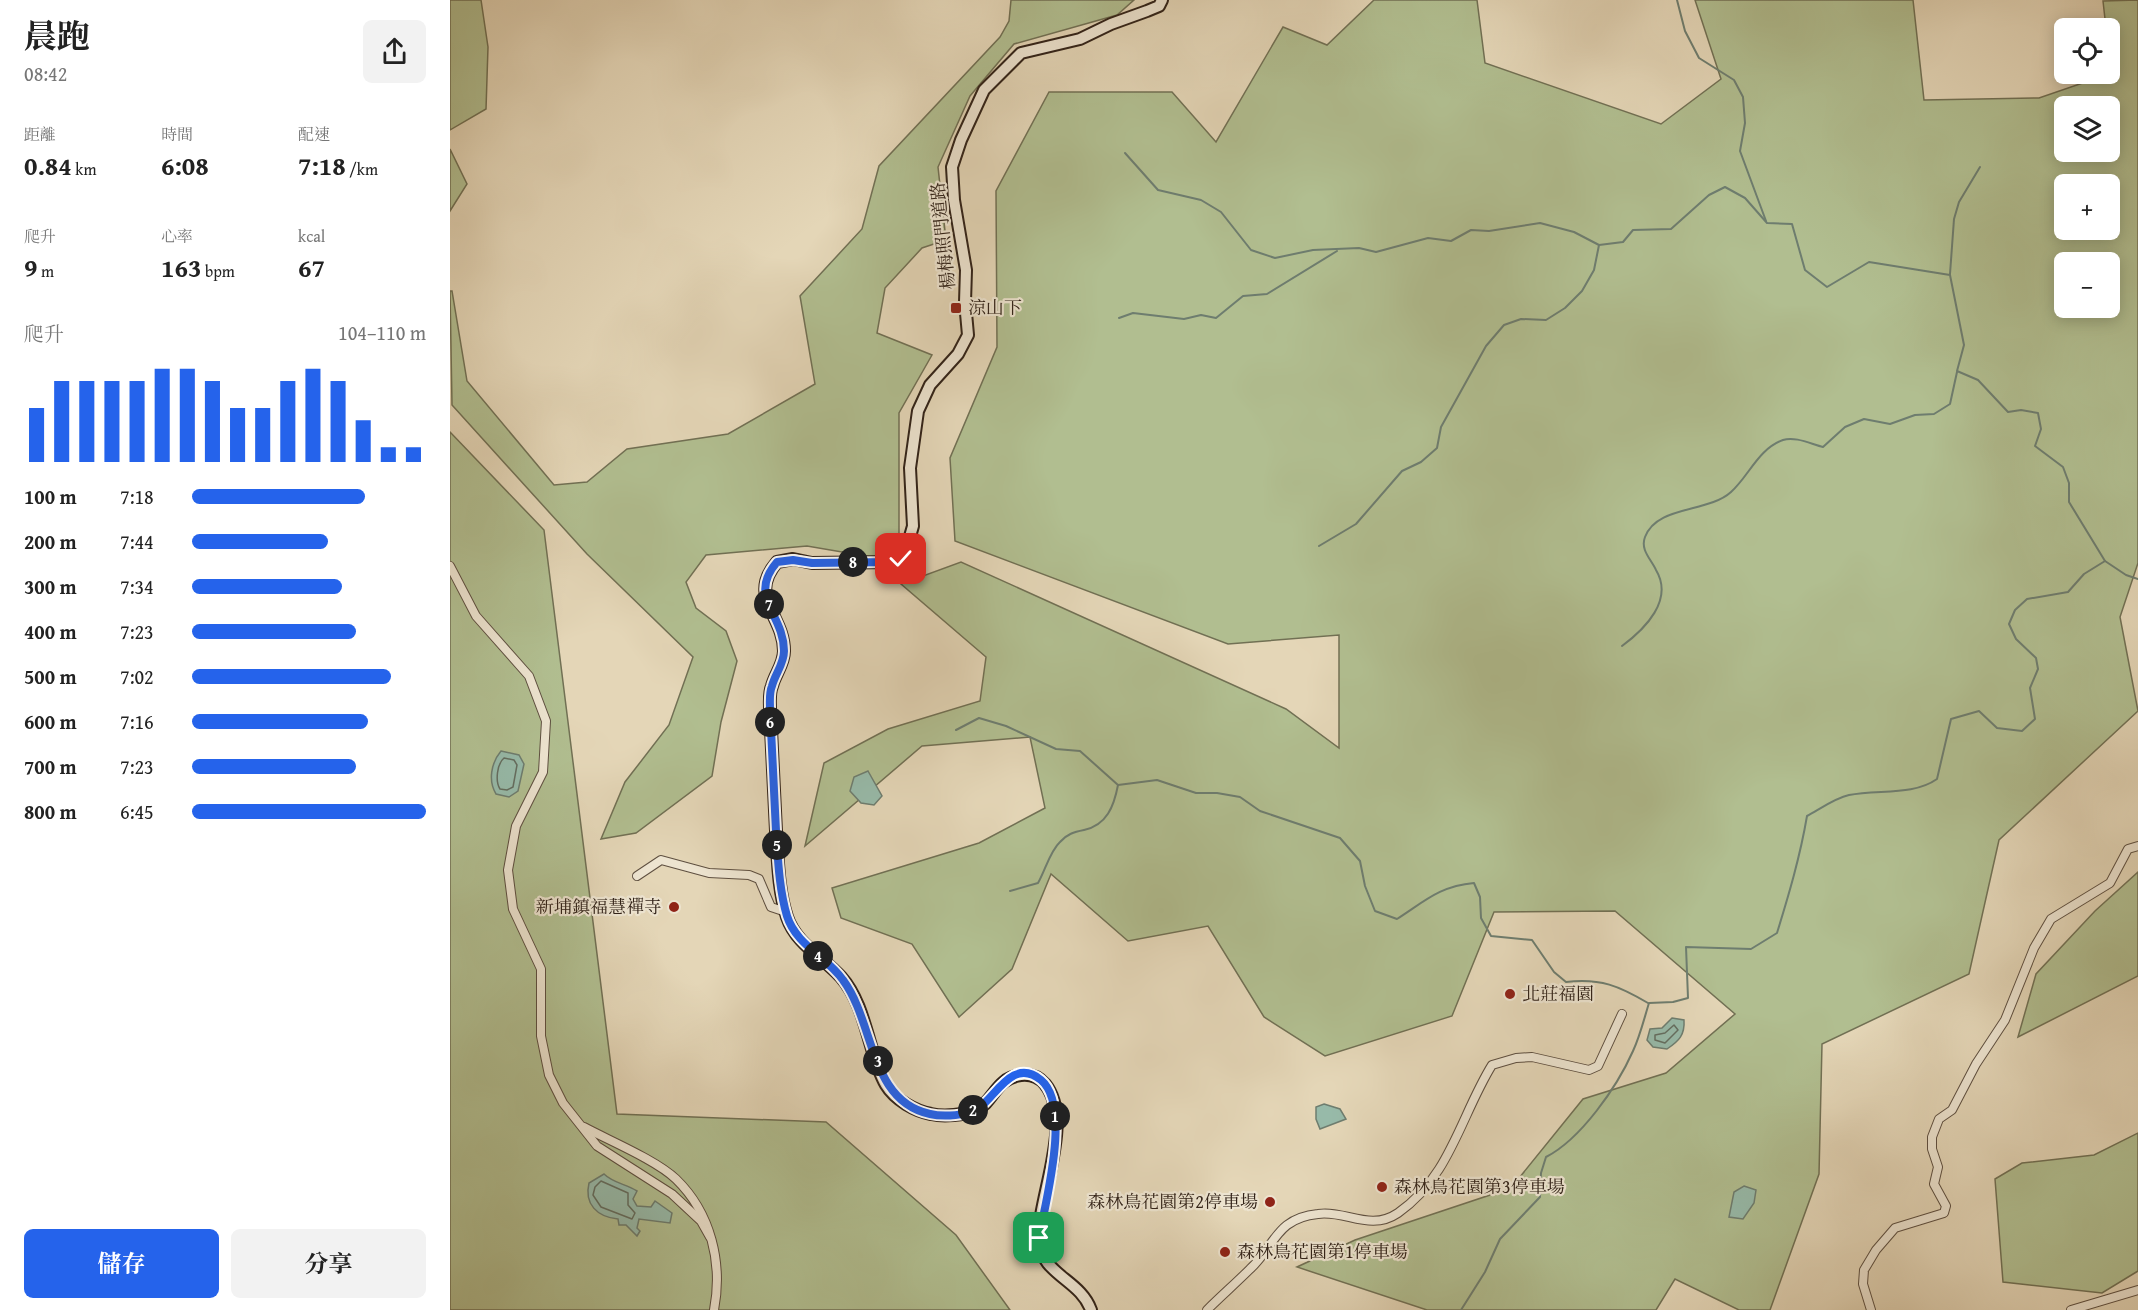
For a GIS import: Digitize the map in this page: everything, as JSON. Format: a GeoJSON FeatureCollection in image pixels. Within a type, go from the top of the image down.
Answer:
{"type":"FeatureCollection","features":[{"type":"Feature","properties":{"kind":"street","name":"楊梅照門道路"},"geometry":{"type":"LineString","coordinates":[[1091,1310],[1081,1290],[1048,1265],[1041,1255],[1039,1238],[1055,1145],[1052,1103],[1045,1084],[1038,1078],[1027,1074],[1014,1076],[1002,1082],[978,1109],[953,1114],[931,1114],[904,1104],[886,1086],[851,992],[842,977],[793,931],[786,912],[779,870],[770,709],[772,685],[784,651],[779,627],[765,594],[765,579],[777,562],[793,560],[812,563],[892,562],[901,559],[905,554],[913,526],[910,468],[913,430],[918,411],[930,385],[966,344],[969,327],[965,302],[966,270],[954,200],[952,167],[961,140],[984,90],[1021,53],[1080,39],[1149,6],[1159,6],[1162,0]]}},
{"type":"Feature","properties":{"kind":"street"},"geometry":{"type":"LineString","coordinates":[[450,566],[476,616],[529,676],[546,721],[543,772],[516,826],[508,870],[513,909],[541,969],[541,1036],[549,1076],[563,1103],[597,1146],[672,1194],[700,1221],[710,1237]]}},
{"type":"Feature","properties":{"kind":"street"},"geometry":{"type":"LineString","coordinates":[[1871,1310],[1863,1284],[1864,1270],[1876,1250],[1895,1228],[1935,1218],[1944,1212],[1946,1206],[1934,1184],[1938,1167],[1932,1149],[1932,1137],[1939,1119],[1952,1110],[1976,1064],[2006,1020],[2034,948],[2051,919],[2110,883],[2128,849],[2138,846]]}},
{"type":"Feature","properties":{"kind":"street"},"geometry":{"type":"LineString","coordinates":[[637,876],[661,860],[709,873],[748,875],[759,879],[771,907],[786,912]]}},
{"type":"Feature","properties":{"kind":"street"},"geometry":{"type":"LineString","coordinates":[[1207,1310],[1251,1269],[1265,1252],[1270,1240],[1284,1226],[1319,1213],[1365,1223],[1389,1218],[1398,1213],[1440,1170],[1492,1065],[1516,1058],[1532,1057],[1589,1070],[1598,1066],[1622,1014]]}},
{"type":"Feature","properties":{"kind":"street"},"geometry":{"type":"LineString","coordinates":[[580,1125],[675,1178],[701,1209],[717,1262],[718,1288],[714,1310]]}},
{"type":"Feature","properties":{"kind":"street"},"geometry":{"type":"LineString","coordinates":[[2071,1310],[2138,1290]]}},
{"type":"Feature","properties":{"kind":"shaded area"},"geometry":{"type":"Polygon","coordinates":[[[450,0],[481,0],[488,47],[486,109],[450,130],[450,0]]]}},
{"type":"Feature","properties":{"kind":"shaded area"},"geometry":{"type":"Polygon","coordinates":[[[1011,0],[1134,0],[1117,15],[1014,44],[970,96],[938,167],[946,240],[922,248],[885,288],[877,333],[932,355],[899,413],[899,536],[877,558],[807,546],[706,555],[686,582],[696,608],[726,631],[737,661],[721,722],[712,776],[636,833],[601,839],[625,782],[669,725],[693,657],[587,554],[452,405],[450,291],[452,291],[467,381],[554,485],[587,482],[627,449],[728,434],[815,384],[800,296],[862,229],[879,166],[1000,37],[1009,21],[1011,0]]]}},
{"type":"Feature","properties":{"kind":"shaded area"},"geometry":{"type":"Polygon","coordinates":[[[1374,0],[1477,0],[1485,63],[1661,124],[1721,79],[1695,0],[1913,0],[1924,100],[2039,98],[2080,84],[2120,84],[2120,18],[2105,18],[2103,1],[2138,0],[2138,563],[2120,617],[2138,711],[1999,840],[1969,974],[1822,1044],[1819,1174],[1770,1310],[1739,1310],[1675,1279],[1656,1310],[1427,1310],[1297,1267],[1355,1240],[1511,1188],[1583,1099],[1666,1073],[1735,1014],[1615,911],[1494,912],[1452,1016],[1325,1056],[1264,1017],[1208,926],[1128,941],[1051,874],[1012,969],[959,1017],[912,944],[841,918],[832,888],[979,843],[1045,808],[1030,737],[922,746],[805,846],[824,763],[888,729],[980,701],[986,657],[901,584],[961,562],[1286,709],[1339,748],[1339,635],[1228,644],[955,541],[950,458],[997,347],[996,191],[1049,92],[1172,92],[1216,142],[1283,27],[1327,45],[1374,0]]]}},
{"type":"Feature","properties":{"kind":"shaded area"},"geometry":{"type":"Polygon","coordinates":[[[450,149],[467,184],[450,211],[450,149]]]}},
{"type":"Feature","properties":{"kind":"shaded area"},"geometry":{"type":"Polygon","coordinates":[[[450,432],[544,530],[617,1114],[826,1122],[956,1235],[1010,1310],[450,1310],[450,432]]]}},
{"type":"Feature","properties":{"kind":"shaded area"},"geometry":{"type":"Polygon","coordinates":[[[2138,872],[2138,976],[2018,1037],[2036,974],[2095,911],[2138,872]]]}},
{"type":"Feature","properties":{"kind":"shaded area"},"geometry":{"type":"Polygon","coordinates":[[[2138,1133],[2138,1271],[2102,1293],[2003,1282],[1995,1179],[2022,1163],[2094,1155],[2138,1133]]]}},
{"type":"Feature","properties":{"kind":"water"},"geometry":{"type":"Polygon","coordinates":[[[501,751],[519,755],[524,764],[518,791],[509,797],[496,794],[491,778],[493,766],[501,751]]]}},
{"type":"Feature","properties":{"kind":"water"},"geometry":{"type":"Polygon","coordinates":[[[868,771],[882,796],[874,805],[861,803],[850,791],[854,777],[868,771]]]}},
{"type":"Feature","properties":{"kind":"water"},"geometry":{"type":"Polygon","coordinates":[[[1672,1018],[1684,1020],[1680,1037],[1667,1049],[1653,1047],[1647,1040],[1650,1029],[1662,1028],[1672,1018]]]}},
{"type":"Feature","properties":{"kind":"water"},"geometry":{"type":"Polygon","coordinates":[[[1324,1104],[1340,1109],[1346,1119],[1320,1129],[1316,1119],[1316,1107],[1324,1104]]]}},
{"type":"Feature","properties":{"kind":"water"},"geometry":{"type":"Polygon","coordinates":[[[604,1174],[637,1191],[633,1199],[637,1206],[651,1207],[655,1201],[672,1213],[670,1223],[639,1219],[637,1228],[640,1231],[637,1236],[626,1225],[619,1225],[618,1219],[598,1212],[588,1197],[589,1183],[604,1174]]]}},
{"type":"Feature","properties":{"kind":"water"},"geometry":{"type":"Polygon","coordinates":[[[1744,1186],[1756,1190],[1754,1203],[1743,1219],[1729,1217],[1734,1192],[1744,1186]]]}},
{"type":"Feature","properties":{"kind":"waterway"},"geometry":{"type":"LineString","coordinates":[[1677,0],[1685,31],[1699,58],[1734,80],[1743,97],[1745,123],[1740,151],[1766,221]]}},
{"type":"Feature","properties":{"kind":"waterway"},"geometry":{"type":"LineString","coordinates":[[1125,153],[1158,190],[1201,200],[1221,212],[1251,250],[1275,258],[1313,250],[1359,248],[1376,252],[1428,238],[1451,241],[1471,230],[1489,231],[1540,223],[1574,232],[1599,245],[1623,242],[1633,230],[1671,229],[1709,195],[1725,187],[1745,198],[1767,223],[1792,224],[1805,270],[1827,287],[1869,262],[1950,275],[1964,345],[1957,371],[1978,380],[2008,412],[2021,410],[2038,413],[2041,429],[2035,446],[2063,467],[2069,483],[2069,502],[2105,561]]}},
{"type":"Feature","properties":{"kind":"waterway"},"geometry":{"type":"LineString","coordinates":[[1950,274],[1954,219],[1959,202],[1980,167]]}},
{"type":"Feature","properties":{"kind":"waterway"},"geometry":{"type":"LineString","coordinates":[[1319,546],[1356,524],[1402,471],[1421,462],[1437,448],[1441,427],[1486,346],[1504,325],[1521,319],[1546,320],[1565,308],[1582,291],[1594,270],[1599,245]]}},
{"type":"Feature","properties":{"kind":"waterway"},"geometry":{"type":"LineString","coordinates":[[1119,318],[1133,313],[1184,319],[1201,315],[1216,318],[1243,296],[1267,294],[1337,251]]}},
{"type":"Feature","properties":{"kind":"waterway"},"geometry":{"type":"LineString","coordinates":[[1622,646],[1648,622],[1659,603],[1662,592],[1661,581],[1647,554],[1644,542],[1651,527],[1660,519],[1721,499],[1737,486],[1760,456],[1774,444],[1783,440],[1798,440],[1823,447],[1845,427],[1864,419],[1890,424],[1915,415],[1934,414],[1950,404],[1957,372]]}},
{"type":"Feature","properties":{"kind":"waterway"},"geometry":{"type":"LineString","coordinates":[[1461,1310],[1485,1272],[1500,1239],[1540,1197],[1541,1173],[1546,1157],[1559,1149],[1585,1125],[1618,1080],[1640,1033],[1649,1003],[1673,1002],[1688,998],[1686,947],[1751,949],[1777,933],[1798,861],[1807,816],[1844,796],[1917,788],[1937,779],[1951,719],[1979,711],[1997,728],[2022,731],[2035,719],[2030,688],[2038,669],[2036,658],[2016,639],[2009,624],[2015,610],[2027,599],[2068,592],[2084,574],[2105,561],[2126,575],[2138,579]]}},
{"type":"Feature","properties":{"kind":"waterway"},"geometry":{"type":"LineString","coordinates":[[956,730],[979,718],[1006,726],[1056,749],[1080,751],[1118,785],[1157,780],[1196,793],[1217,793],[1240,797],[1260,811],[1340,838],[1360,861],[1365,886],[1375,911],[1397,919],[1442,891],[1474,883],[1480,897],[1481,918],[1491,936],[1532,940],[1554,972],[1566,982],[1600,982],[1628,992],[1648,1003]]}},
{"type":"Feature","properties":{"kind":"waterway"},"geometry":{"type":"LineString","coordinates":[[1010,891],[1038,883],[1053,851],[1063,839],[1092,827],[1104,819],[1112,807],[1118,785]]}},
{"type":"Feature","properties":{"kind":"place","name":"涼山下"},"geometry":{"type":"Point","coordinates":[956,308]}},
{"type":"Feature","properties":{"kind":"place","name":"新埔鎮福慧禪寺"},"geometry":{"type":"Point","coordinates":[674,907]}},
{"type":"Feature","properties":{"kind":"place","name":"北莊福園"},"geometry":{"type":"Point","coordinates":[1510,994]}},
{"type":"Feature","properties":{"kind":"place","name":"森林鳥花園第3停車場"},"geometry":{"type":"Point","coordinates":[1382,1187]}},
{"type":"Feature","properties":{"kind":"place","name":"森林鳥花園第2停車場"},"geometry":{"type":"Point","coordinates":[1270,1202]}},
{"type":"Feature","properties":{"kind":"place","name":"森林鳥花園第1停車場"},"geometry":{"type":"Point","coordinates":[1225,1252]}},
{"type":"Feature","properties":{"kind":"route"},"geometry":{"type":"LineString","coordinates":[[901,559],[892,562],[812,563],[793,560],[777,562],[765,579],[765,594],[784,644],[784,658],[770,694],[770,709],[779,870],[786,912],[793,931],[842,977],[851,992],[869,1035],[886,1086],[904,1104],[931,1114],[953,1114],[978,1109],[1002,1082],[1014,1076],[1027,1074],[1038,1078],[1045,1084],[1051,1094],[1055,1121],[1055,1145],[1039,1238]]}}]}
